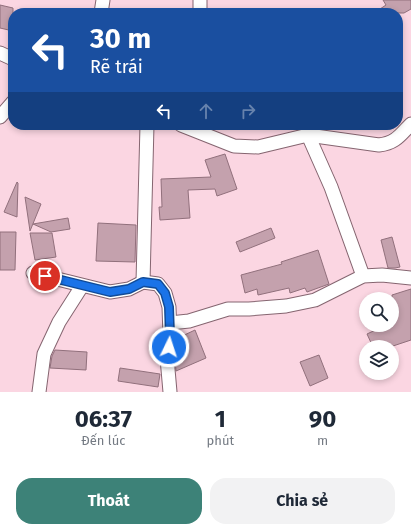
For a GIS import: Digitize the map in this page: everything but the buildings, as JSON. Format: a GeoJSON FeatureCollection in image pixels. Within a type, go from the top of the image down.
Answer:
{"type":"FeatureCollection","features":[{"type":"Feature","properties":{"kind":"street"},"geometry":{"type":"LineString","coordinates":[[0,117],[8,108]]}},
{"type":"Feature","properties":{"kind":"street"},"geometry":{"type":"LineString","coordinates":[[195,130],[234,146],[258,147],[308,135],[379,145],[389,144],[411,124]]}},
{"type":"Feature","properties":{"kind":"street"},"geometry":{"type":"LineString","coordinates":[[143,282],[146,130]]}},
{"type":"Feature","properties":{"kind":"street"},"geometry":{"type":"LineString","coordinates":[[308,135],[331,187],[363,276]]}},
{"type":"Feature","properties":{"kind":"street"},"geometry":{"type":"LineString","coordinates":[[33,273],[110,292],[129,289],[143,282],[158,284],[165,293],[169,307],[170,336],[167,358],[170,392]]}},
{"type":"Feature","properties":{"kind":"street"},"geometry":{"type":"LineString","coordinates":[[170,323],[189,321],[228,309],[286,306],[315,300],[363,276],[382,275],[411,278]]}},
{"type":"Feature","properties":{"kind":"street"},"geometry":{"type":"LineString","coordinates":[[39,392],[44,354],[59,322],[82,286]]}},
{"type":"Feature","properties":{"kind":"route"},"geometry":{"type":"LineString","coordinates":[[45,276],[110,292],[129,289],[143,282],[158,284],[165,293],[169,307],[169,347]]}}]}
